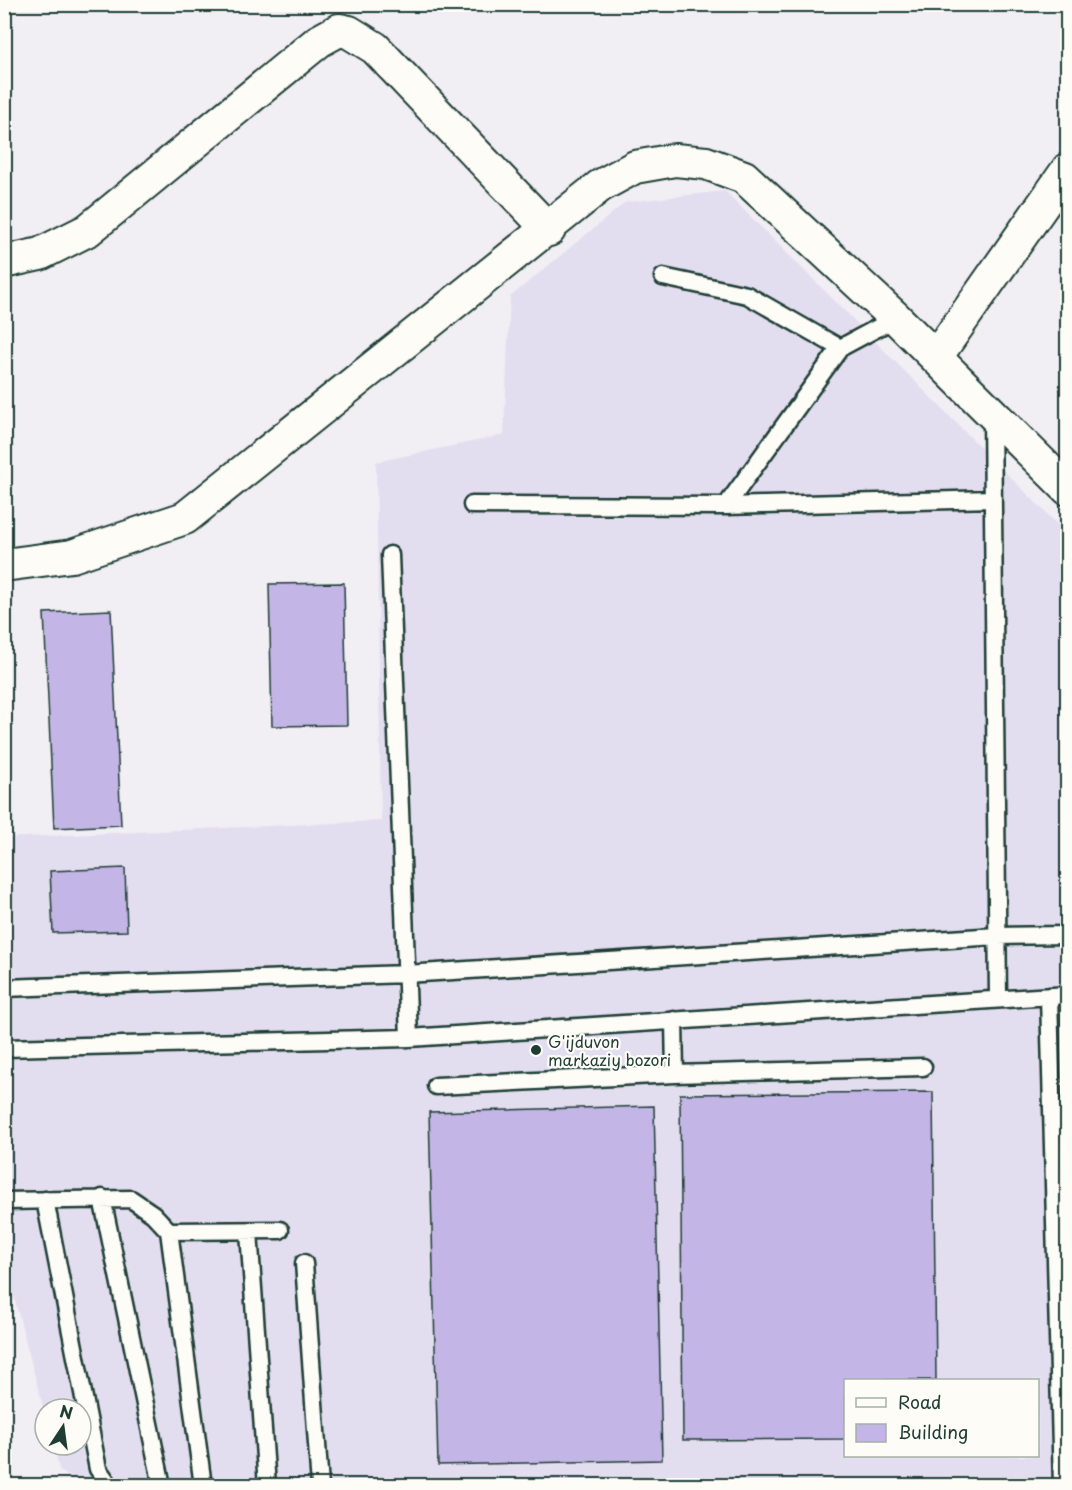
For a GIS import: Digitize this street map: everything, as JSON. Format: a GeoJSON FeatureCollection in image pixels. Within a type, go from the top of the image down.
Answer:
{"type":"FeatureCollection","features":[{"type":"Feature","properties":{"kind":"street"},"geometry":{"type":"LineString","coordinates":[[4,262],[40,254],[87,230],[319,41],[339,30],[363,39],[375,48],[549,230]]}},
{"type":"Feature","properties":{"kind":"street"},"geometry":{"type":"LineString","coordinates":[[4,565],[72,556],[185,518],[549,230],[600,186],[635,167],[675,160],[706,163],[744,177],[896,318],[1068,489]]}},
{"type":"Feature","properties":{"kind":"street"},"geometry":{"type":"LineString","coordinates":[[936,357],[1068,169]]}},
{"type":"Feature","properties":{"kind":"lane"},"geometry":{"type":"LineString","coordinates":[[663,277],[747,295],[840,348]]}},
{"type":"Feature","properties":{"kind":"lane"},"geometry":{"type":"LineString","coordinates":[[726,506],[840,348],[896,318]]}},
{"type":"Feature","properties":{"kind":"lane"},"geometry":{"type":"LineString","coordinates":[[992,413],[998,998]]}},
{"type":"Feature","properties":{"kind":"lane"},"geometry":{"type":"LineString","coordinates":[[472,505],[726,506],[993,500]]}},
{"type":"Feature","properties":{"kind":"lane"},"geometry":{"type":"LineString","coordinates":[[390,555],[409,1038]]}},
{"type":"Feature","properties":{"kind":"lane"},"geometry":{"type":"LineString","coordinates":[[4,988],[406,974],[997,936],[1068,935]]}},
{"type":"Feature","properties":{"kind":"lane"},"geometry":{"type":"LineString","coordinates":[[4,1048],[409,1038],[1068,995]]}},
{"type":"Feature","properties":{"kind":"lane"},"geometry":{"type":"LineString","coordinates":[[1049,996],[1063,1379],[1062,1485]]}},
{"type":"Feature","properties":{"kind":"lane"},"geometry":{"type":"LineString","coordinates":[[674,1020],[675,1074]]}},
{"type":"Feature","properties":{"kind":"lane"},"geometry":{"type":"LineString","coordinates":[[436,1086],[675,1074],[924,1067]]}},
{"type":"Feature","properties":{"kind":"lane"},"geometry":{"type":"LineString","coordinates":[[102,1198],[162,1485]]}},
{"type":"Feature","properties":{"kind":"lane"},"geometry":{"type":"LineString","coordinates":[[4,1201],[131,1199],[153,1214],[169,1231],[202,1485]]}},
{"type":"Feature","properties":{"kind":"lane"},"geometry":{"type":"LineString","coordinates":[[45,1200],[98,1469],[110,1485]]}},
{"type":"Feature","properties":{"kind":"lane"},"geometry":{"type":"LineString","coordinates":[[169,1231],[280,1230]]}},
{"type":"Feature","properties":{"kind":"lane"},"geometry":{"type":"LineString","coordinates":[[249,1232],[267,1485]]}},
{"type":"Feature","properties":{"kind":"lane"},"geometry":{"type":"LineString","coordinates":[[304,1263],[320,1485]]}},
{"type":"Feature","properties":{"kind":"shaded area","name":"G'ijduvon markaziy bozori"},"geometry":{"type":"Polygon","coordinates":[[[725,191],[1067,534],[1067,1485],[83,1485],[60,1471],[56,1457],[93,1457],[93,1397],[40,1397],[5,1263],[4,838],[381,821],[376,462],[504,435],[510,297],[626,202],[725,191]]]}},
{"type":"Feature","properties":{"kind":"building"},"geometry":{"type":"Polygon","coordinates":[[[344,583],[347,725],[272,726],[269,584],[344,583]]]}},
{"type":"Feature","properties":{"kind":"building"},"geometry":{"type":"Polygon","coordinates":[[[111,610],[121,825],[54,828],[44,613],[111,610]]]}},
{"type":"Feature","properties":{"kind":"building"},"geometry":{"type":"Polygon","coordinates":[[[125,868],[127,931],[53,933],[50,871],[125,868]]]}},
{"type":"Feature","properties":{"kind":"building"},"geometry":{"type":"Polygon","coordinates":[[[933,1092],[936,1379],[844,1379],[844,1439],[683,1440],[680,1094],[933,1092]]]}},
{"type":"Feature","properties":{"kind":"building"},"geometry":{"type":"Polygon","coordinates":[[[654,1106],[662,1460],[438,1465],[429,1112],[654,1106]]]}},
{"type":"Feature","properties":{"kind":"place","name":"G'ijduvon markaziy bozori"},"geometry":{"type":"Point","coordinates":[536,1050]}}]}
